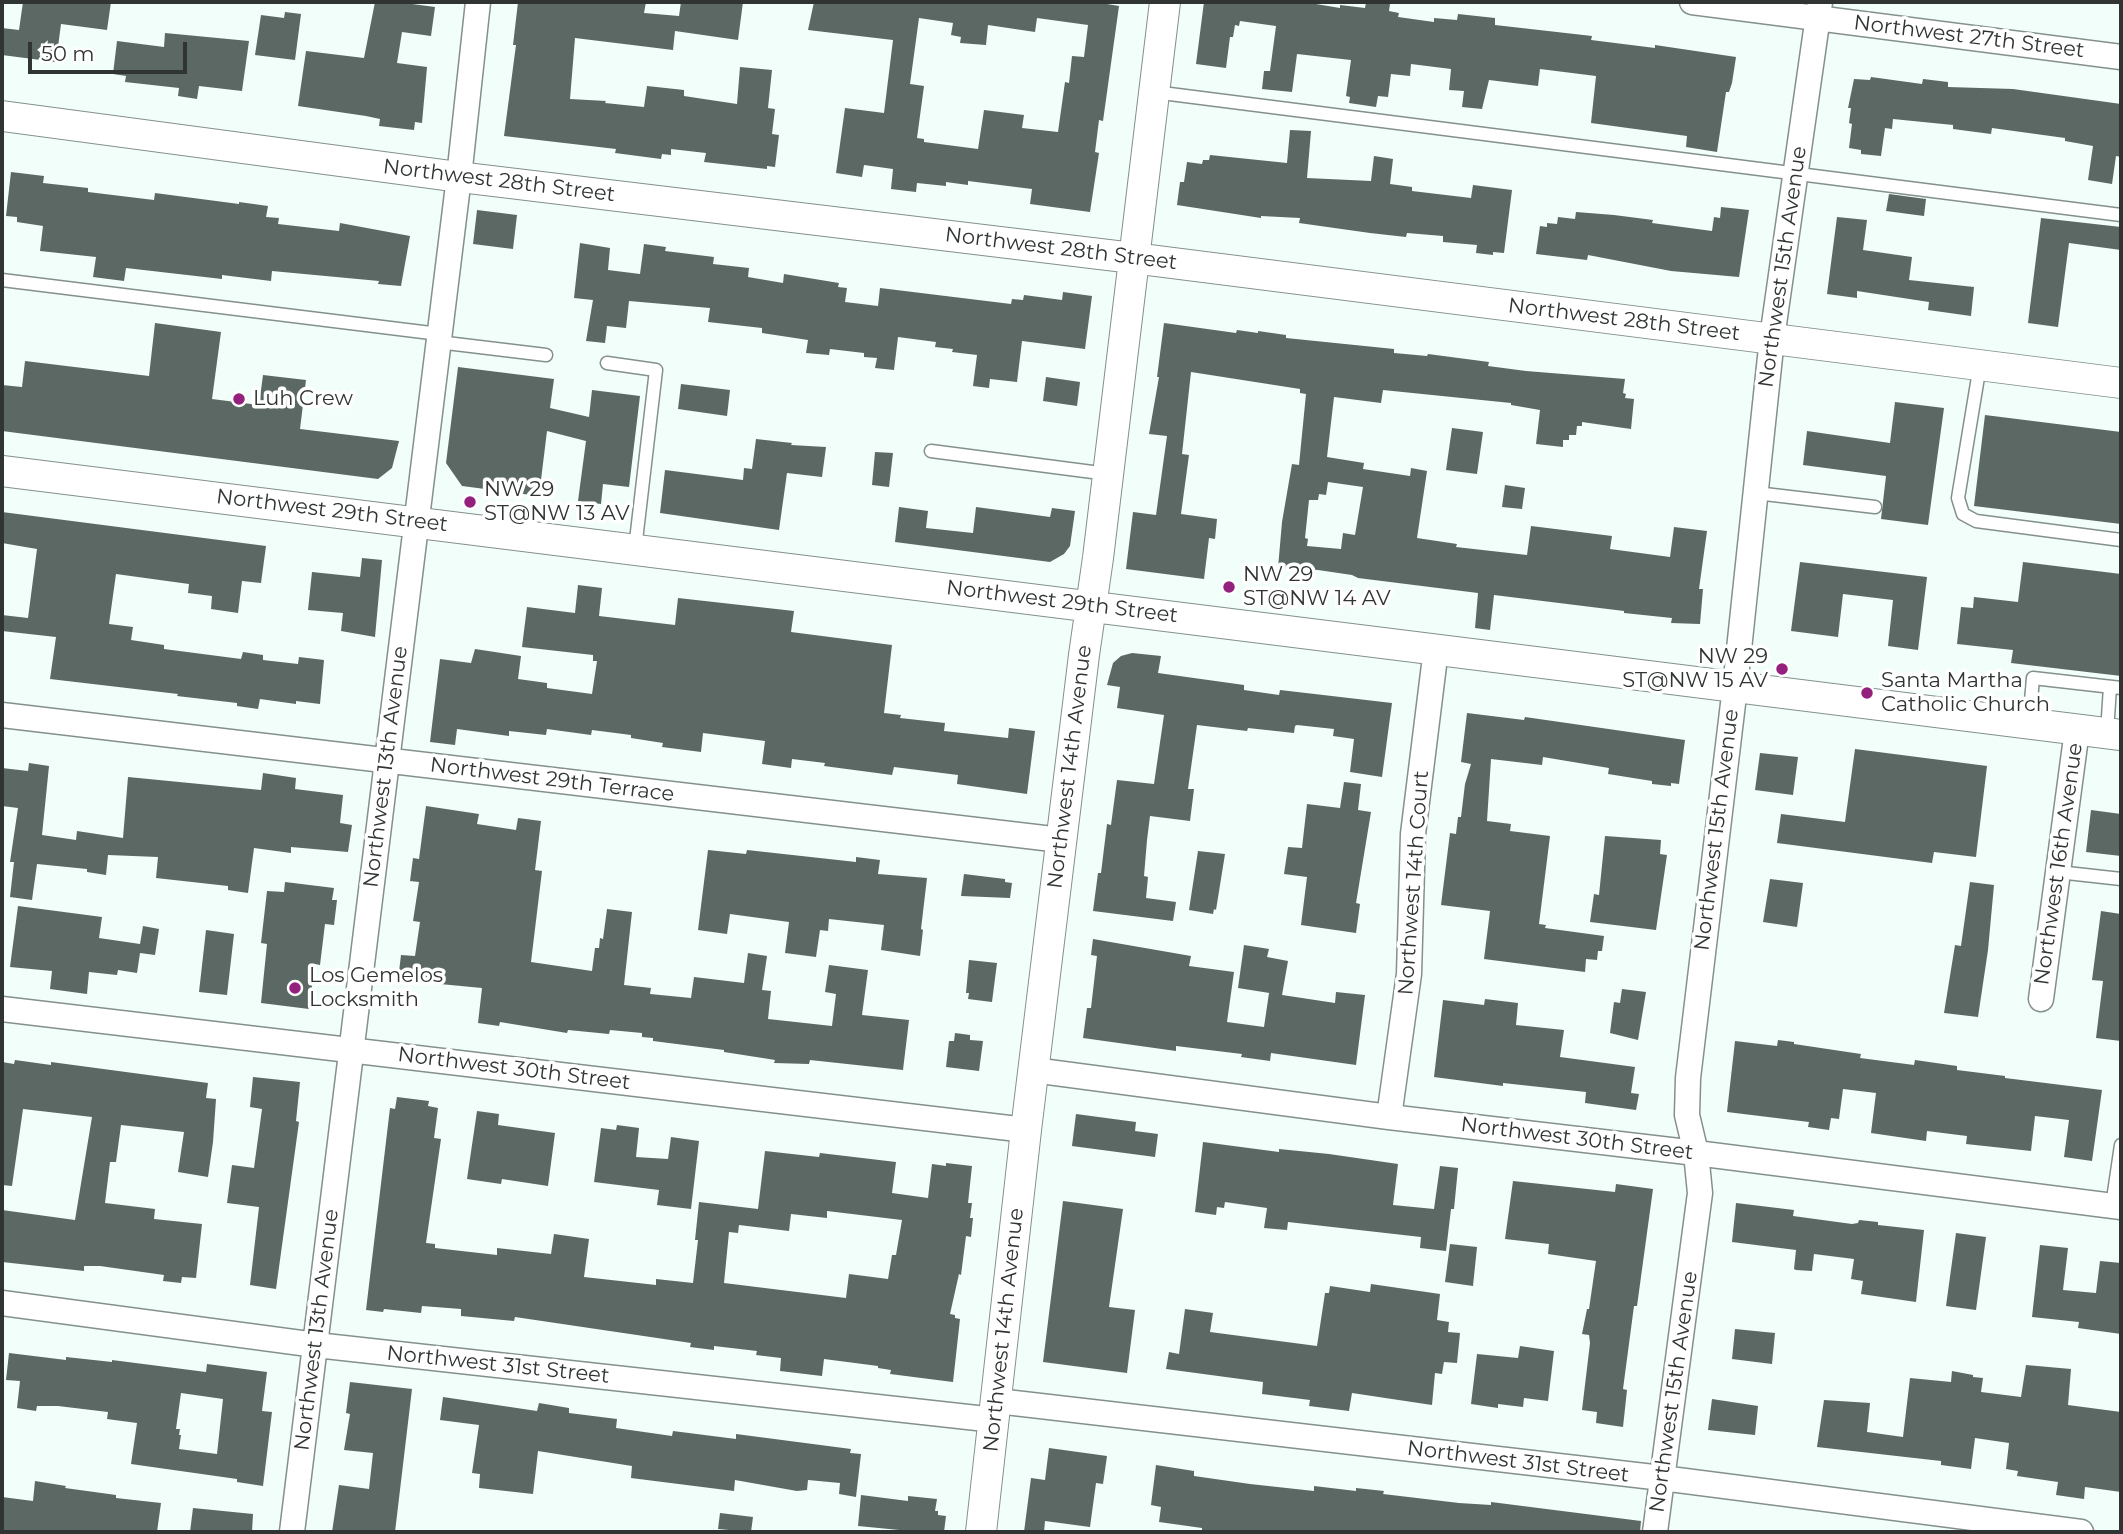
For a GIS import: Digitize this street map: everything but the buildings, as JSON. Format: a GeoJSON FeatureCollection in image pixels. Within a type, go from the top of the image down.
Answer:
{"type":"FeatureCollection","features":[{"type":"Feature","properties":{"kind":"street","name":"Northwest 13th Avenue"},"geometry":{"type":"LineString","coordinates":[[292,1532],[459,177],[478,2]]}},
{"type":"Feature","properties":{"kind":"street","name":"Northwest 14th Avenue"},"geometry":{"type":"LineString","coordinates":[[981,1532],[1033,1070],[1164,2]]}},
{"type":"Feature","properties":{"kind":"street","name":"Northwest 27th Street"},"geometry":{"type":"LineString","coordinates":[[1692,2],[1819,10],[2121,57]]}},
{"type":"Feature","properties":{"kind":"street","name":"Northwest 15th Avenue"},"geometry":{"type":"LineString","coordinates":[[1655,1532],[1700,1193],[1696,1153],[1687,1115],[1688,1078],[1735,687],[1772,338],[1819,10]]}},
{"type":"Feature","properties":{"kind":"street","name":"Northwest 28th Street"},"geometry":{"type":"LineString","coordinates":[[2,116],[459,177],[1133,258],[2121,383]]}},
{"type":"Feature","properties":{"kind":"street","name":"Northwest 29th Street"},"geometry":{"type":"LineString","coordinates":[[2,471],[2114,734]]}},
{"type":"Feature","properties":{"kind":"street","name":"Northwest 14th Court"},"geometry":{"type":"LineString","coordinates":[[1389,1117],[1409,974],[1413,834],[1436,649]]}},
{"type":"Feature","properties":{"kind":"street","name":"Northwest 29th Terrace"},"geometry":{"type":"LineString","coordinates":[[2,715],[1061,840]]}},
{"type":"Feature","properties":{"kind":"street","name":"Northwest 16th Avenue"},"geometry":{"type":"LineString","coordinates":[[2041,999],[2077,730]]}},
{"type":"Feature","properties":{"kind":"street","name":"Northwest 30th Street"},"geometry":{"type":"LineString","coordinates":[[2,1009],[1026,1130]]}},
{"type":"Feature","properties":{"kind":"street","name":"Northwest 30th Street"},"geometry":{"type":"LineString","coordinates":[[1033,1070],[1389,1117],[2117,1206]]}},
{"type":"Feature","properties":{"kind":"street","name":"Northwest 31st Street"},"geometry":{"type":"LineString","coordinates":[[2,1303],[316,1345],[1662,1478],[2081,1532]]}},
{"type":"Feature","properties":{"kind":"lane"},"geometry":{"type":"LineString","coordinates":[[1154,92],[2121,215]]}},
{"type":"Feature","properties":{"kind":"lane"},"geometry":{"type":"LineString","coordinates":[[2,280],[546,355]]}},
{"type":"Feature","properties":{"kind":"lane"},"geometry":{"type":"LineString","coordinates":[[607,363],[656,369],[635,549]]}},
{"type":"Feature","properties":{"kind":"lane"},"geometry":{"type":"LineString","coordinates":[[1980,365],[1958,498],[1964,514],[1976,521],[2121,540]]}},
{"type":"Feature","properties":{"kind":"lane"},"geometry":{"type":"LineString","coordinates":[[932,451],[1108,474]]}},
{"type":"Feature","properties":{"kind":"lane"},"geometry":{"type":"LineString","coordinates":[[1756,493],[1875,507]]}},
{"type":"Feature","properties":{"kind":"lane"},"geometry":{"type":"LineString","coordinates":[[2029,724],[2033,678],[2115,688],[2114,734]]}},
{"type":"Feature","properties":{"kind":"lane"},"geometry":{"type":"LineString","coordinates":[[2058,872],[2121,879]]}},
{"type":"Feature","properties":{"kind":"lane"},"geometry":{"type":"LineString","coordinates":[[2117,1206],[2121,1145]]}},
{"type":"Feature","properties":{"kind":"place","name":"Luh Crew"},"geometry":{"type":"Point","coordinates":[239,399]}},
{"type":"Feature","properties":{"kind":"place","name":"NW 29 ST@NW 13 AV"},"geometry":{"type":"Point","coordinates":[470,502]}},
{"type":"Feature","properties":{"kind":"place","name":"NW 29 ST@NW 14 AV"},"geometry":{"type":"Point","coordinates":[1229,587]}},
{"type":"Feature","properties":{"kind":"place","name":"NW 29 ST@NW 15 AV"},"geometry":{"type":"Point","coordinates":[1782,669]}},
{"type":"Feature","properties":{"kind":"place","name":"Santa Martha Catholic Church"},"geometry":{"type":"Point","coordinates":[1867,693]}},
{"type":"Feature","properties":{"kind":"place","name":"Los Gemelos Locksmith"},"geometry":{"type":"Point","coordinates":[295,988]}}]}
